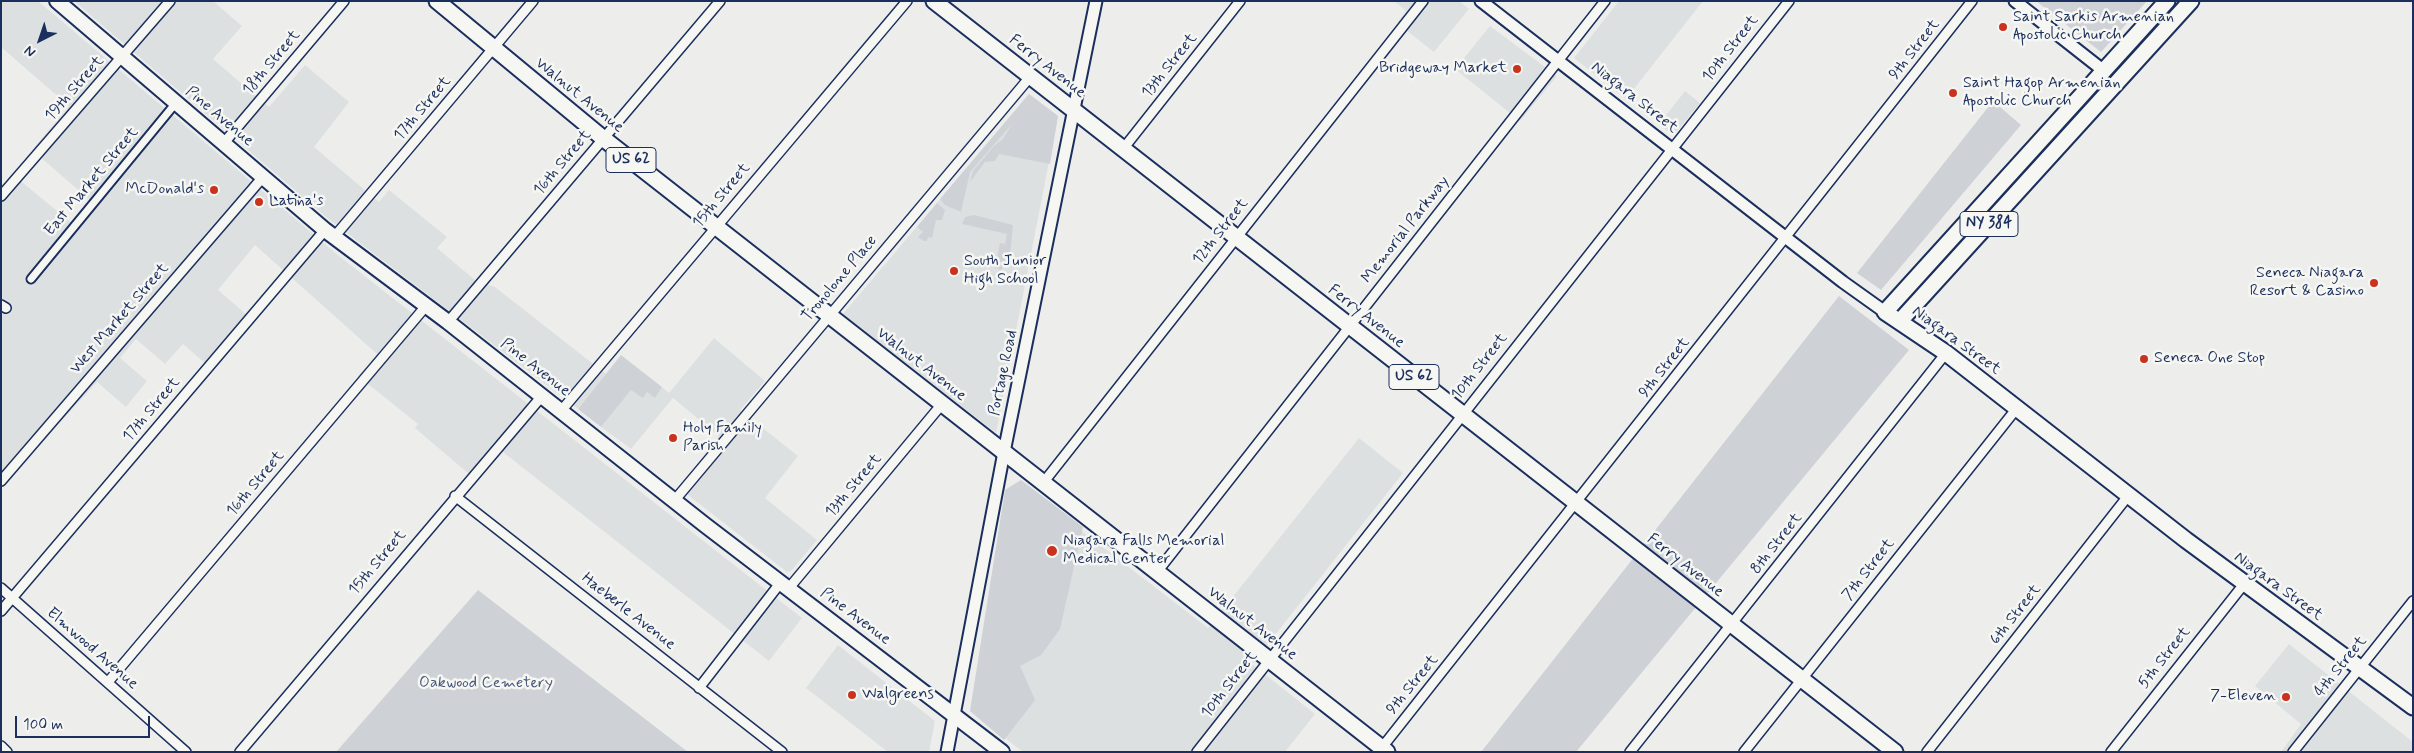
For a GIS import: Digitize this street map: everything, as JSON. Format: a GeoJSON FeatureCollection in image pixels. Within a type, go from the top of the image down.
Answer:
{"type":"FeatureCollection","features":[{"type":"Feature","properties":{"kind":"main road","name":"Pine Avenue"},"geometry":{"type":"LineString","coordinates":[[57,1],[175,104],[330,233],[448,322],[674,501],[1002,752]]}},
{"type":"Feature","properties":{"kind":"main road","name":"Walnut Avenue"},"geometry":{"type":"LineString","coordinates":[[437,1],[604,139],[1383,750]]}},
{"type":"Feature","properties":{"kind":"main road","name":"Ferry Avenue"},"geometry":{"type":"LineString","coordinates":[[934,1],[1895,752]]}},
{"type":"Feature","properties":{"kind":"main road","name":"NY 384"},"geometry":{"type":"LineString","coordinates":[[1885,312],[2168,1]]}},
{"type":"Feature","properties":{"kind":"main road","name":"NY 384"},"geometry":{"type":"LineString","coordinates":[[1900,322],[2191,1]]}},
{"type":"Feature","properties":{"kind":"main road","name":"Niagara Street"},"geometry":{"type":"LineString","coordinates":[[1885,312],[1946,353],[2128,496],[2244,584],[2413,707]]}},
{"type":"Feature","properties":{"kind":"street","name":"19th Street"},"geometry":{"type":"LineString","coordinates":[[1,196],[170,1]]}},
{"type":"Feature","properties":{"kind":"street","name":"18th Street"},"geometry":{"type":"LineString","coordinates":[[224,144],[344,1]]}},
{"type":"Feature","properties":{"kind":"street","name":"17th Street"},"geometry":{"type":"LineString","coordinates":[[1,611],[330,233],[494,49],[533,1]]}},
{"type":"Feature","properties":{"kind":"street","name":"16th Street"},"geometry":{"type":"LineString","coordinates":[[448,322],[720,1]]}},
{"type":"Feature","properties":{"kind":"street","name":"15th Street"},"geometry":{"type":"LineString","coordinates":[[562,411],[907,1]]}},
{"type":"Feature","properties":{"kind":"street","name":"Portage Road"},"geometry":{"type":"LineString","coordinates":[[946,752],[1004,452],[1096,1]]}},
{"type":"Feature","properties":{"kind":"street","name":"13th Street"},"geometry":{"type":"LineString","coordinates":[[1123,149],[1240,1]]}},
{"type":"Feature","properties":{"kind":"street","name":"12th Street"},"geometry":{"type":"LineString","coordinates":[[1043,483],[1423,1]]}},
{"type":"Feature","properties":{"kind":"street","name":"Niagara Street"},"geometry":{"type":"LineString","coordinates":[[1482,1],[1786,238],[1885,312]]}},
{"type":"Feature","properties":{"kind":"street","name":"Memorial Parkway"},"geometry":{"type":"LineString","coordinates":[[1157,572],[1605,1]]}},
{"type":"Feature","properties":{"kind":"street","name":"10th Street"},"geometry":{"type":"LineString","coordinates":[[1197,752],[1789,1]]}},
{"type":"Feature","properties":{"kind":"street","name":"9th Street"},"geometry":{"type":"LineString","coordinates":[[1383,750],[1972,1]]}},
{"type":"Feature","properties":{"kind":"street"},"geometry":{"type":"LineString","coordinates":[[2015,1],[2104,71]]}},
{"type":"Feature","properties":{"kind":"street","name":"Tronolone Place"},"geometry":{"type":"LineString","coordinates":[[674,501],[828,315],[1030,77]]}},
{"type":"Feature","properties":{"kind":"street","name":"East Market Street"},"geometry":{"type":"LineString","coordinates":[[31,278],[175,104]]}},
{"type":"Feature","properties":{"kind":"street","name":"West Market Street"},"geometry":{"type":"LineString","coordinates":[[1,481],[263,177]]}},
{"type":"Feature","properties":{"kind":"street","name":"16th Street"},"geometry":{"type":"LineString","coordinates":[[108,682],[426,306]]}},
{"type":"Feature","properties":{"kind":"street","name":"8th Street"},"geometry":{"type":"LineString","coordinates":[[1630,752],[1733,625],[1946,353]]}},
{"type":"Feature","properties":{"kind":"street","name":"15th Street"},"geometry":{"type":"LineString","coordinates":[[240,752],[455,496],[542,396]]}},
{"type":"Feature","properties":{"kind":"street","name":"13th Street"},"geometry":{"type":"LineString","coordinates":[[699,688],[785,585],[942,404]]}},
{"type":"Feature","properties":{"kind":"street","name":"7th Street"},"geometry":{"type":"LineString","coordinates":[[1744,752],[2017,408]]}},
{"type":"Feature","properties":{"kind":"street","name":"Haeberle Avenue"},"geometry":{"type":"LineString","coordinates":[[455,496],[782,752]]}},
{"type":"Feature","properties":{"kind":"street","name":"6th Street"},"geometry":{"type":"LineString","coordinates":[[1927,752],[2128,496]]}},
{"type":"Feature","properties":{"kind":"street","name":"5th Street"},"geometry":{"type":"LineString","coordinates":[[2111,752],[2244,584]]}},
{"type":"Feature","properties":{"kind":"street","name":"Elmwood Avenue"},"geometry":{"type":"LineString","coordinates":[[1,588],[186,752]]}},
{"type":"Feature","properties":{"kind":"street","name":"4th Street"},"geometry":{"type":"LineString","coordinates":[[2293,752],[2413,601]]}},
{"type":"Feature","properties":{"kind":"street"},"geometry":{"type":"LineString","coordinates":[[1,746],[7,752]]}},
{"type":"Feature","properties":{"kind":"shaded area"},"geometry":{"type":"Polygon","coordinates":[[[1,1],[38,1],[339,256],[802,618],[769,661],[494,445],[469,474],[415,428],[418,424],[358,376],[377,354],[255,245],[218,290],[255,322],[213,370],[183,344],[165,364],[136,339],[120,358],[147,381],[126,407],[97,382],[1,487],[1,187],[12,174],[72,223],[91,201],[32,150],[69,106],[1,47],[1,1]]]}},
{"type":"Feature","properties":{"kind":"shaded area"},"geometry":{"type":"Polygon","coordinates":[[[74,1],[213,1],[242,26],[213,59],[269,107],[305,65],[349,102],[314,147],[379,202],[389,190],[447,237],[437,248],[475,280],[495,287],[606,374],[578,409],[331,221],[74,1]]]}},
{"type":"Feature","properties":{"kind":"shaded area"},"geometry":{"type":"Polygon","coordinates":[[[1394,1],[1459,1],[1469,9],[1434,52],[1397,23],[1406,11],[1394,1]]]}},
{"type":"Feature","properties":{"kind":"shaded area"},"geometry":{"type":"Polygon","coordinates":[[[1619,1],[1703,1],[1626,99],[1574,58],[1619,1]]]}},
{"type":"Feature","properties":{"kind":"shaded area"},"geometry":{"type":"Polygon","coordinates":[[[1490,26],[1557,76],[1520,121],[1455,69],[1490,26]]]}},
{"type":"Feature","properties":{"kind":"shaded area"},"geometry":{"type":"Polygon","coordinates":[[[1685,91],[1700,103],[1677,131],[1669,132],[1659,124],[1685,91]]]}},
{"type":"Feature","properties":{"kind":"shaded area","name":"South Junior High School"},"geometry":{"type":"Polygon","coordinates":[[[1029,94],[1058,116],[996,433],[843,314],[1029,94]]]}},
{"type":"Feature","properties":{"kind":"shaded area"},"geometry":{"type":"Polygon","coordinates":[[[714,338],[765,381],[740,410],[798,456],[765,498],[817,540],[791,571],[787,572],[679,488],[719,436],[673,398],[631,449],[601,427],[631,389],[647,392],[655,397],[662,387],[669,393],[714,338]]]}},
{"type":"Feature","properties":{"kind":"shaded area","name":"Niagara Falls Memorial Medical Center"},"geometry":{"type":"Polygon","coordinates":[[[1359,438],[1403,473],[1252,664],[1315,714],[1285,752],[1023,752],[973,713],[971,705],[1008,488],[1018,482],[1208,628],[1359,438]]]}},
{"type":"Feature","properties":{"kind":"shaded area"},"geometry":{"type":"Polygon","coordinates":[[[2289,644],[2413,742],[2413,752],[2281,752],[2301,724],[2255,686],[2289,644]]]}},
{"type":"Feature","properties":{"kind":"shaded area"},"geometry":{"type":"Polygon","coordinates":[[[838,645],[935,721],[929,752],[888,752],[806,688],[838,645]]]}},
{"type":"Feature","properties":{"kind":"green space"},"geometry":{"type":"Polygon","coordinates":[[[2036,1],[2147,1],[2101,52],[2036,1]]]}},
{"type":"Feature","properties":{"kind":"green space"},"geometry":{"type":"Polygon","coordinates":[[[1029,94],[1058,116],[1050,164],[999,154],[995,161],[985,162],[970,182],[973,171],[994,146],[1003,139],[1012,124],[970,172],[961,212],[945,205],[940,199],[1029,94]]]}},
{"type":"Feature","properties":{"kind":"green space"},"geometry":{"type":"Polygon","coordinates":[[[1993,101],[2021,125],[1881,290],[1857,273],[1993,101]]]}},
{"type":"Feature","properties":{"kind":"green space"},"geometry":{"type":"Polygon","coordinates":[[[937,203],[945,210],[942,220],[936,220],[932,238],[928,237],[927,241],[924,241],[918,237],[923,232],[917,227],[937,203]]]}},
{"type":"Feature","properties":{"kind":"green space"},"geometry":{"type":"Polygon","coordinates":[[[974,215],[1013,225],[1010,256],[1001,270],[995,268],[1000,243],[1005,244],[1007,234],[962,224],[965,217],[974,215]]]}},
{"type":"Feature","properties":{"kind":"green space"},"geometry":{"type":"Polygon","coordinates":[[[1839,296],[1909,350],[1576,752],[1481,752],[1839,296]]]}},
{"type":"Feature","properties":{"kind":"green space"},"geometry":{"type":"Polygon","coordinates":[[[621,355],[662,387],[655,398],[647,392],[643,398],[631,390],[601,427],[578,409],[621,355]]]}},
{"type":"Feature","properties":{"kind":"green space"},"geometry":{"type":"Polygon","coordinates":[[[1021,480],[1083,527],[1060,629],[1041,655],[1020,666],[1035,700],[1004,740],[970,711],[1005,490],[1021,480]]]}},
{"type":"Feature","properties":{"kind":"green space","name":"Oakwood Cemetery"},"geometry":{"type":"Polygon","coordinates":[[[478,590],[566,658],[688,752],[336,752],[478,590]]]}},
{"type":"Feature","properties":{"kind":"place","name":"Saint Sarkis Armenian Apostolic Church"},"geometry":{"type":"Point","coordinates":[2003,27]}},
{"type":"Feature","properties":{"kind":"place","name":"Bridgeway Market"},"geometry":{"type":"Point","coordinates":[1517,69]}},
{"type":"Feature","properties":{"kind":"place","name":"Saint Hagop Armenian Apostolic Church"},"geometry":{"type":"Point","coordinates":[1953,93]}},
{"type":"Feature","properties":{"kind":"place","name":"McDonald's"},"geometry":{"type":"Point","coordinates":[214,190]}},
{"type":"Feature","properties":{"kind":"place","name":"Latina's"},"geometry":{"type":"Point","coordinates":[259,202]}},
{"type":"Feature","properties":{"kind":"place","name":"South Junior High School"},"geometry":{"type":"Point","coordinates":[954,271]}},
{"type":"Feature","properties":{"kind":"place","name":"Seneca Niagara Resort & Casino"},"geometry":{"type":"Point","coordinates":[2374,283]}},
{"type":"Feature","properties":{"kind":"place","name":"Seneca One Stop"},"geometry":{"type":"Point","coordinates":[2144,359]}},
{"type":"Feature","properties":{"kind":"place","name":"Holy Family Parish"},"geometry":{"type":"Point","coordinates":[673,438]}},
{"type":"Feature","properties":{"kind":"place","name":"Niagara Falls Memorial Medical Center"},"geometry":{"type":"Point","coordinates":[1052,551]}},
{"type":"Feature","properties":{"kind":"place","name":"Walgreens"},"geometry":{"type":"Point","coordinates":[852,695]}},
{"type":"Feature","properties":{"kind":"place","name":"7-Eleven"},"geometry":{"type":"Point","coordinates":[2286,697]}}]}
